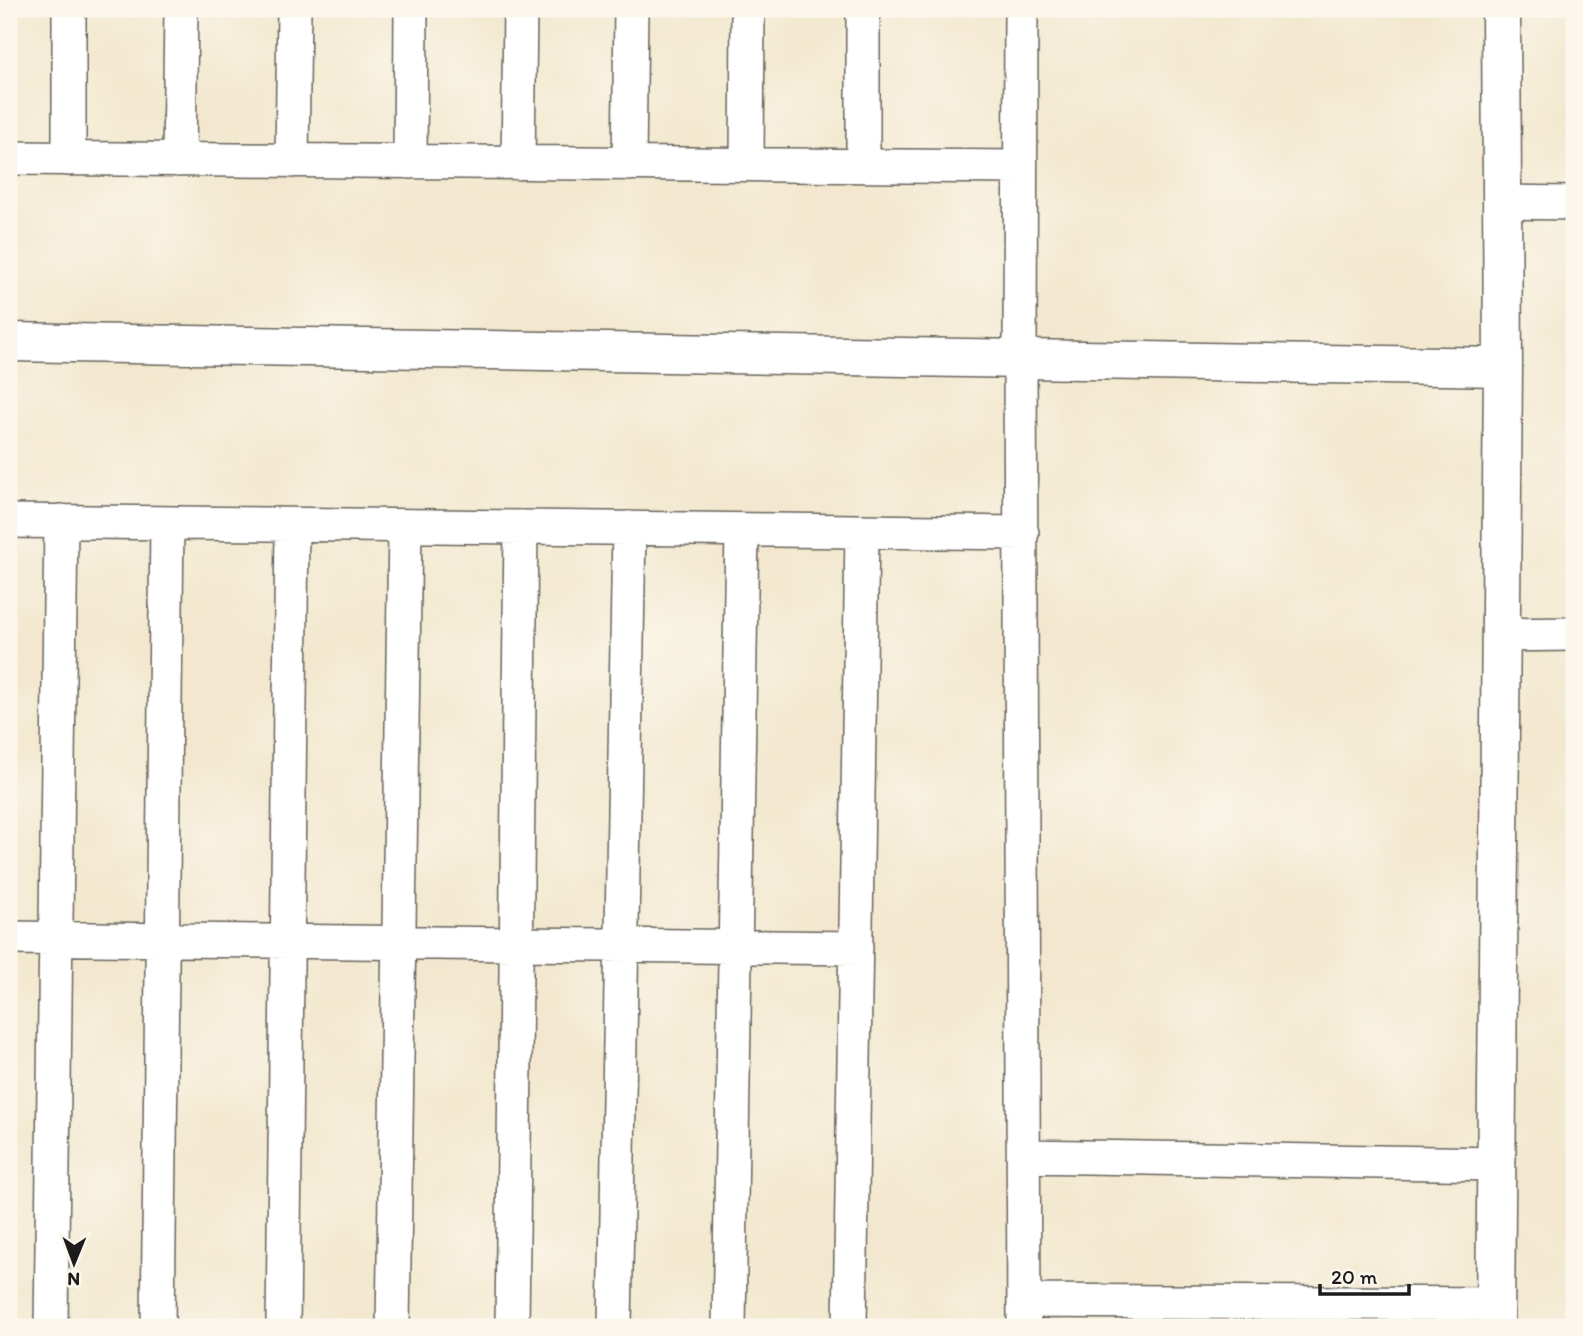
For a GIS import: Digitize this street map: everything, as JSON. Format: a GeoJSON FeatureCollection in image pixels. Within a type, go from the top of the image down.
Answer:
{"type":"FeatureCollection","features":[{"type":"Feature","properties":{"kind":"street"},"geometry":{"type":"LineString","coordinates":[[69,9],[69,159]]}},
{"type":"Feature","properties":{"kind":"street"},"geometry":{"type":"LineString","coordinates":[[179,160],[181,9]]}},
{"type":"Feature","properties":{"kind":"street"},"geometry":{"type":"LineString","coordinates":[[292,161],[294,9]]}},
{"type":"Feature","properties":{"kind":"street"},"geometry":{"type":"LineString","coordinates":[[410,162],[411,9]]}},
{"type":"Feature","properties":{"kind":"street"},"geometry":{"type":"LineString","coordinates":[[518,163],[520,9]]}},
{"type":"Feature","properties":{"kind":"street"},"geometry":{"type":"LineString","coordinates":[[629,164],[631,9]]}},
{"type":"Feature","properties":{"kind":"street"},"geometry":{"type":"LineString","coordinates":[[747,164],[748,9]]}},
{"type":"Feature","properties":{"kind":"street"},"geometry":{"type":"LineString","coordinates":[[863,9],[863,165]]}},
{"type":"Feature","properties":{"kind":"street"},"geometry":{"type":"LineString","coordinates":[[1021,9],[1024,1314],[1495,1316],[1503,367],[1501,9]]}},
{"type":"Feature","properties":{"kind":"street"},"geometry":{"type":"LineString","coordinates":[[9,158],[1020,167]]}},
{"type":"Feature","properties":{"kind":"street"},"geometry":{"type":"LineString","coordinates":[[1502,202],[1574,203]]}},
{"type":"Feature","properties":{"kind":"street"},"geometry":{"type":"LineString","coordinates":[[9,342],[1503,367]]}},
{"type":"Feature","properties":{"kind":"street"},"geometry":{"type":"LineString","coordinates":[[9,521],[1022,533]]}},
{"type":"Feature","properties":{"kind":"street"},"geometry":{"type":"LineString","coordinates":[[51,1327],[61,522]]}},
{"type":"Feature","properties":{"kind":"street"},"geometry":{"type":"LineString","coordinates":[[158,1327],[167,523]]}},
{"type":"Feature","properties":{"kind":"street"},"geometry":{"type":"LineString","coordinates":[[283,1327],[292,524]]}},
{"type":"Feature","properties":{"kind":"street"},"geometry":{"type":"LineString","coordinates":[[393,1327],[405,526]]}},
{"type":"Feature","properties":{"kind":"street"},"geometry":{"type":"LineString","coordinates":[[512,1327],[521,527]]}},
{"type":"Feature","properties":{"kind":"street"},"geometry":{"type":"LineString","coordinates":[[615,1327],[629,528]]}},
{"type":"Feature","properties":{"kind":"street"},"geometry":{"type":"LineString","coordinates":[[729,1327],[742,530]]}},
{"type":"Feature","properties":{"kind":"street"},"geometry":{"type":"LineString","coordinates":[[850,1327],[862,531]]}},
{"type":"Feature","properties":{"kind":"street"},"geometry":{"type":"LineString","coordinates":[[1501,635],[1574,634]]}},
{"type":"Feature","properties":{"kind":"street"},"geometry":{"type":"LineString","coordinates":[[9,938],[856,948]]}},
{"type":"Feature","properties":{"kind":"street"},"geometry":{"type":"LineString","coordinates":[[1025,1156],[1496,1164]]}}]}
